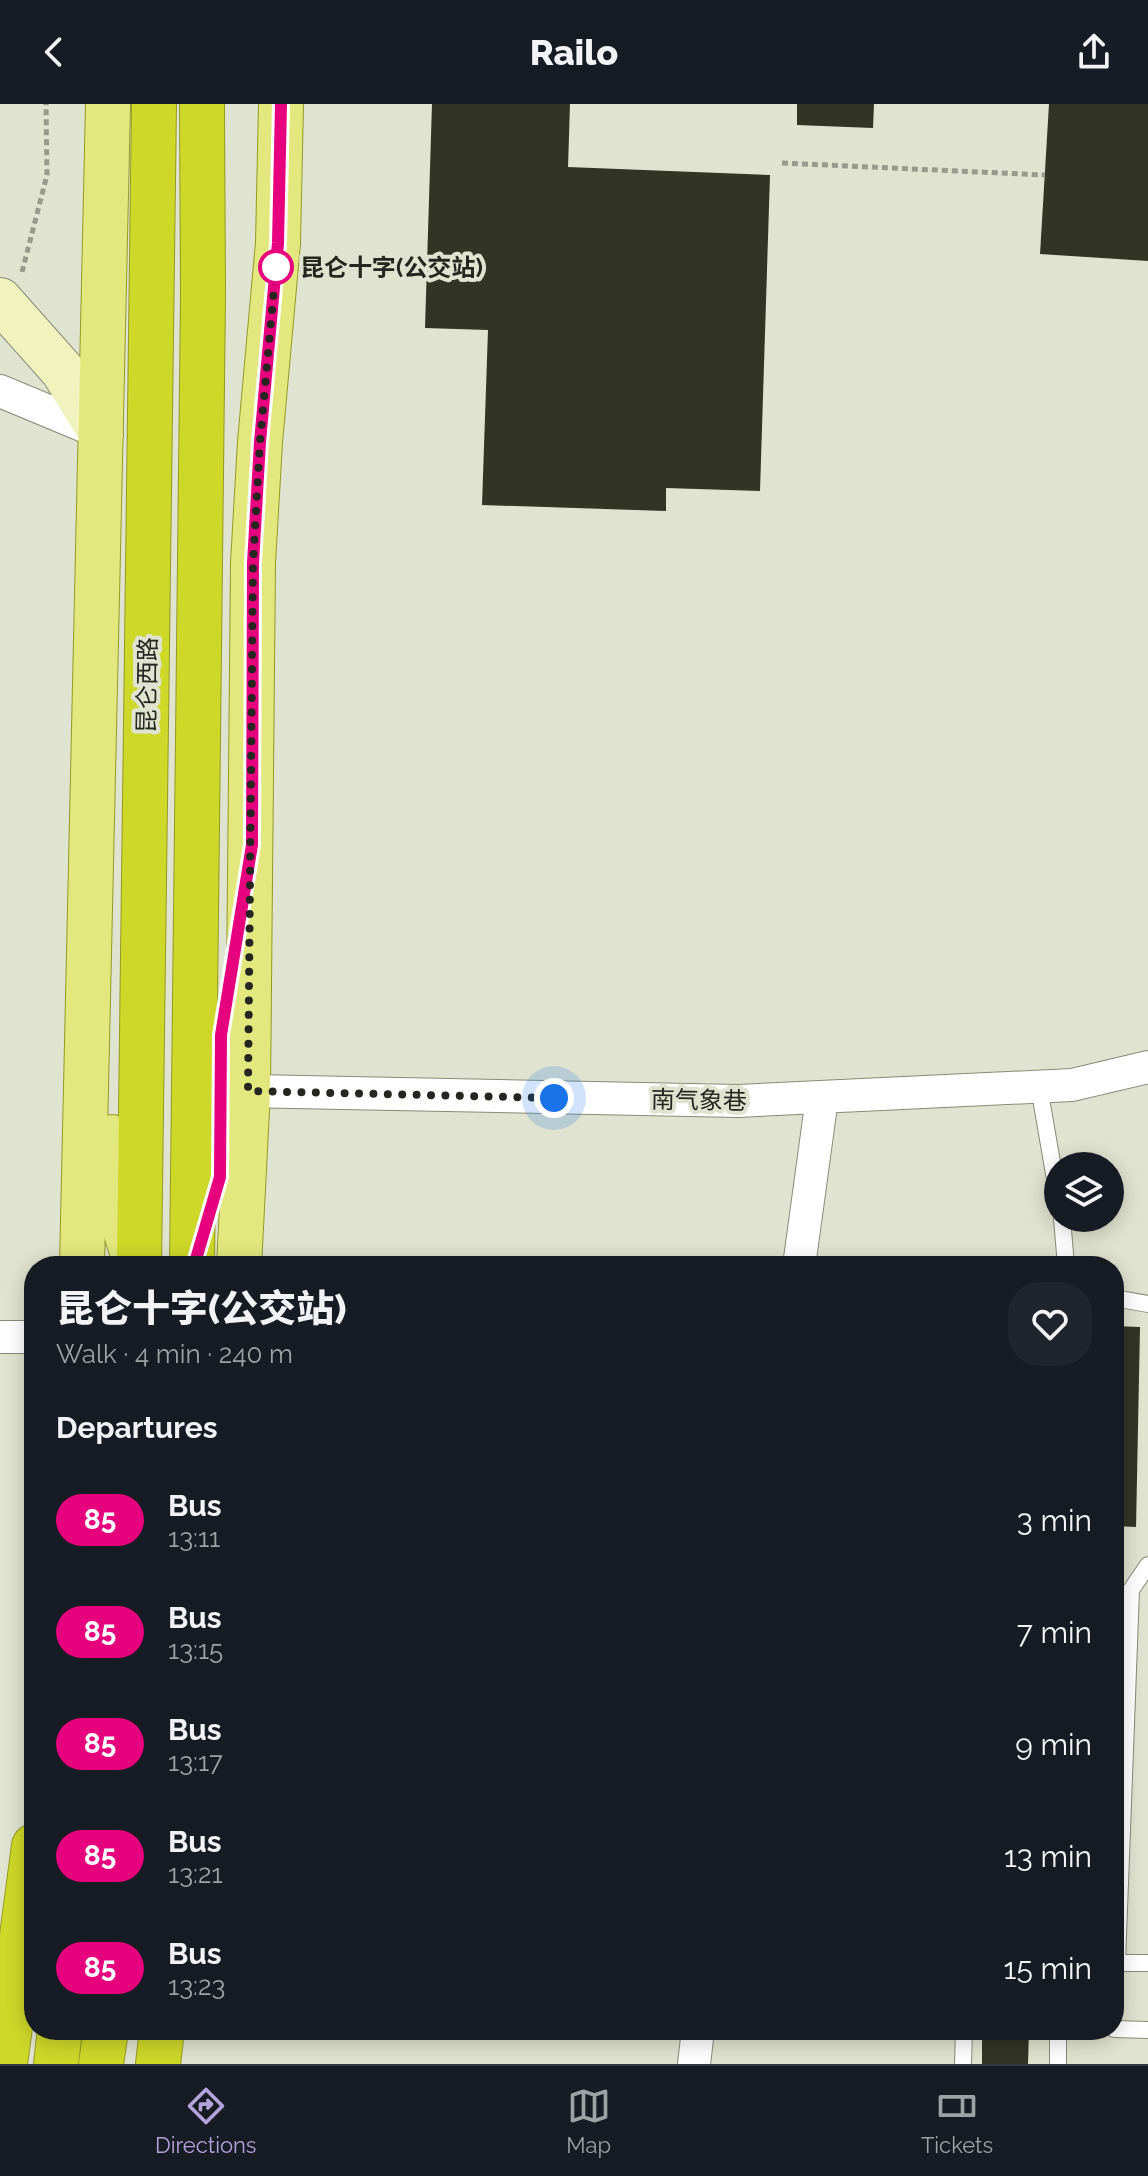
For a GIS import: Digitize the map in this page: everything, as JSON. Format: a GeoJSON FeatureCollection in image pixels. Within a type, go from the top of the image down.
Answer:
{"type":"FeatureCollection","features":[{"type":"Feature","properties":{"kind":"highway","name":"昆仑西路"},"geometry":{"type":"LineString","coordinates":[[138,1256],[154,104]]}},
{"type":"Feature","properties":{"kind":"highway"},"geometry":{"type":"LineString","coordinates":[[193,1256],[203,296],[202,104]]}},
{"type":"Feature","properties":{"kind":"highway"},"geometry":{"type":"LineString","coordinates":[[203,296],[219,217],[219,104]]}},
{"type":"Feature","properties":{"kind":"highway"},"geometry":{"type":"LineString","coordinates":[[5,2064],[24,1921]]}},
{"type":"Feature","properties":{"kind":"highway"},"geometry":{"type":"LineString","coordinates":[[56,2064],[59,2040]]}},
{"type":"Feature","properties":{"kind":"highway"},"geometry":{"type":"LineString","coordinates":[[101,2064],[105,2040]]}},
{"type":"Feature","properties":{"kind":"highway"},"geometry":{"type":"LineString","coordinates":[[158,2064],[161,2040]]}},
{"type":"Feature","properties":{"kind":"main road"},"geometry":{"type":"LineString","coordinates":[[82,1256],[108,104]]}},
{"type":"Feature","properties":{"kind":"main road"},"geometry":{"type":"LineString","coordinates":[[240,1256],[248,1091],[253,563],[260,442],[278,243],[281,104]]}},
{"type":"Feature","properties":{"kind":"main road"},"geometry":{"type":"LineString","coordinates":[[196,1256],[220,1177],[221,1035],[252,845]]}},
{"type":"Feature","properties":{"kind":"main road"},"geometry":{"type":"LineString","coordinates":[[90,941],[111,1042],[112,1189],[135,1256]]}},
{"type":"Feature","properties":{"kind":"street"},"geometry":{"type":"LineString","coordinates":[[7,308],[63,371],[101,433]]}},
{"type":"Feature","properties":{"kind":"street"},"geometry":{"type":"LineString","coordinates":[[0,391],[101,433]]}},
{"type":"Feature","properties":{"kind":"street","name":"南气象巷"},"geometry":{"type":"LineString","coordinates":[[248,1091],[738,1101],[1072,1085],[1148,1067]]}},
{"type":"Feature","properties":{"kind":"street"},"geometry":{"type":"LineString","coordinates":[[800,1256],[822,1098]]}},
{"type":"Feature","properties":{"kind":"street"},"geometry":{"type":"LineString","coordinates":[[0,1337],[24,1337]]}},
{"type":"Feature","properties":{"kind":"street"},"geometry":{"type":"LineString","coordinates":[[694,2064],[697,2040]]}},
{"type":"Feature","properties":{"kind":"lane"},"geometry":{"type":"LineString","coordinates":[[1039,1087],[1050,1152]]}},
{"type":"Feature","properties":{"kind":"lane"},"geometry":{"type":"LineString","coordinates":[[1063,1232],[1065,1256]]}},
{"type":"Feature","properties":{"kind":"lane"},"geometry":{"type":"LineString","coordinates":[[1124,1300],[1148,1304]]}},
{"type":"Feature","properties":{"kind":"lane"},"geometry":{"type":"LineString","coordinates":[[1124,1764],[1131,1590],[1148,1565]]}},
{"type":"Feature","properties":{"kind":"lane"},"geometry":{"type":"LineString","coordinates":[[1124,1963],[1148,1963]]}},
{"type":"Feature","properties":{"kind":"lane"},"geometry":{"type":"LineString","coordinates":[[1124,2029],[1148,2030]]}},
{"type":"Feature","properties":{"kind":"lane"},"geometry":{"type":"LineString","coordinates":[[963,2064],[964,2040]]}},
{"type":"Feature","properties":{"kind":"lane"},"geometry":{"type":"LineString","coordinates":[[1058,2040],[1058,2064]]}},
{"type":"Feature","properties":{"kind":"path"},"geometry":{"type":"LineString","coordinates":[[7,308],[20,281],[47,175],[46,104]]}},
{"type":"Feature","properties":{"kind":"path"},"geometry":{"type":"LineString","coordinates":[[782,163],[1045,175]]}},
{"type":"Feature","properties":{"kind":"building"},"geometry":{"type":"Polygon","coordinates":[[[432,104],[570,104],[568,167],[770,175],[760,491],[666,488],[666,511],[482,505],[488,330],[425,328],[432,104]]]}},
{"type":"Feature","properties":{"kind":"building"},"geometry":{"type":"Polygon","coordinates":[[[797,104],[874,104],[873,128],[797,125],[797,104]]]}},
{"type":"Feature","properties":{"kind":"building"},"geometry":{"type":"Polygon","coordinates":[[[1049,104],[1148,104],[1148,261],[1040,254],[1049,104]]]}},
{"type":"Feature","properties":{"kind":"building"},"geometry":{"type":"Polygon","coordinates":[[[1124,1326],[1140,1327],[1136,1527],[1124,1526],[1124,1326]]]}},
{"type":"Feature","properties":{"kind":"building"},"geometry":{"type":"Polygon","coordinates":[[[982,2040],[1029,2040],[1028,2064],[982,2064],[982,2040]]]}},
{"type":"Feature","properties":{"kind":"bus line","name":"85"},"geometry":{"type":"LineString","coordinates":[[197,1256],[220,1177],[221,1035],[252,845],[253,563],[260,442],[278,243],[281,104]]}},
{"type":"Feature","properties":{"kind":"place","name":"昆仑十字(公交站)"},"geometry":{"type":"Point","coordinates":[276,267]}},
{"type":"Feature","properties":{"kind":"route"},"geometry":{"type":"LineString","coordinates":[[276,267],[253,563],[248,1091],[554,1098]]}}]}
